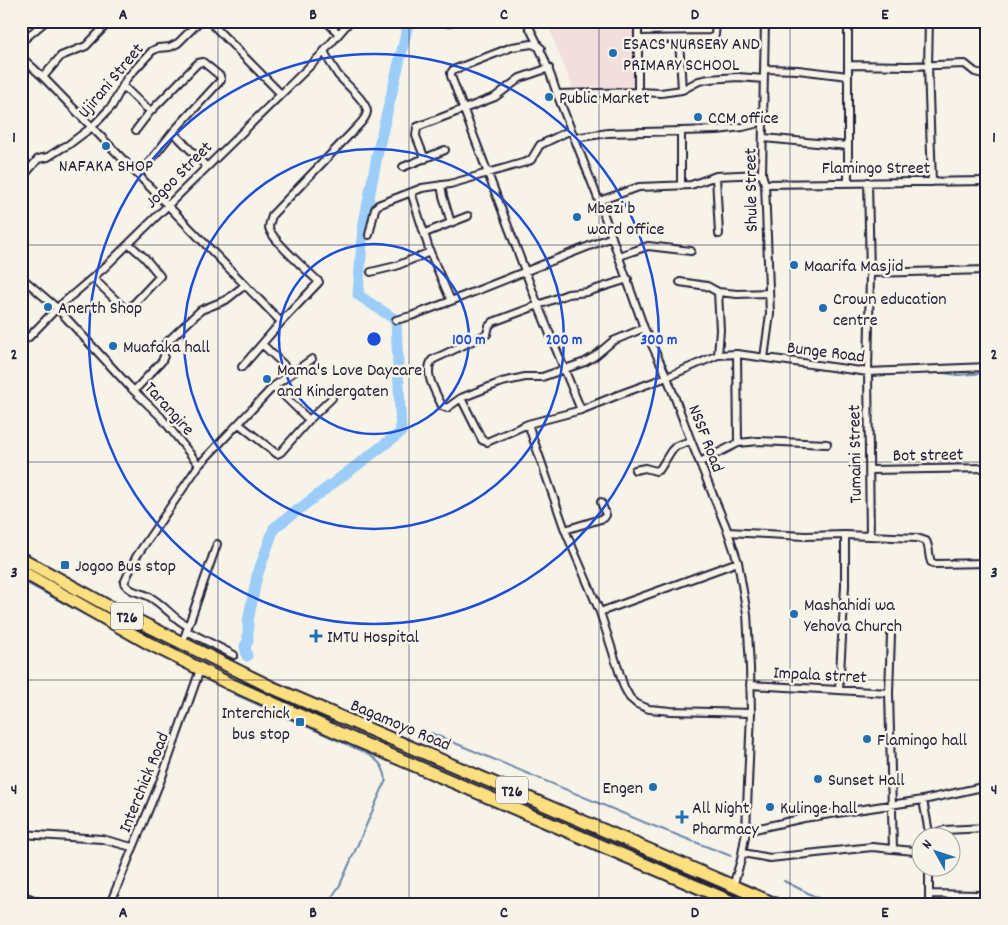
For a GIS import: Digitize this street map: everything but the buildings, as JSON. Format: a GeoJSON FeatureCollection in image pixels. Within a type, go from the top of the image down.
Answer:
{"type":"FeatureCollection","features":[{"type":"Feature","properties":{"kind":"highway","name":"Bagamoyo Road"},"geometry":{"type":"LineString","coordinates":[[21,558],[108,606],[236,670],[775,904]]}},
{"type":"Feature","properties":{"kind":"highway","name":"Bagamoyo Road"},"geometry":{"type":"LineString","coordinates":[[21,571],[148,643],[230,684],[339,733],[737,904]]}},
{"type":"Feature","properties":{"kind":"street"},"geometry":{"type":"LineString","coordinates":[[21,42],[46,21]]}},
{"type":"Feature","properties":{"kind":"street"},"geometry":{"type":"LineString","coordinates":[[43,77],[61,56],[86,46],[110,21]]}},
{"type":"Feature","properties":{"kind":"street","name":"Ujirani Street"},"geometry":{"type":"LineString","coordinates":[[23,177],[38,159],[48,157],[68,145],[92,126],[112,106],[127,78],[152,51],[178,43],[200,21]]}},
{"type":"Feature","properties":{"kind":"street"},"geometry":{"type":"LineString","coordinates":[[209,21],[281,94]]}},
{"type":"Feature","properties":{"kind":"street"},"geometry":{"type":"LineString","coordinates":[[326,21],[339,34]]}},
{"type":"Feature","properties":{"kind":"street","name":"Jogoo Street"},"geometry":{"type":"LineString","coordinates":[[21,342],[29,337],[129,244],[324,51],[350,21]]}},
{"type":"Feature","properties":{"kind":"street","name":"NSSF Road"},"geometry":{"type":"LineString","coordinates":[[526,21],[541,48],[549,68],[557,94],[628,279],[644,328],[667,377],[738,562],[747,614],[751,713],[746,831],[743,853],[733,886]]}},
{"type":"Feature","properties":{"kind":"street"},"geometry":{"type":"LineString","coordinates":[[638,21],[638,92]]}},
{"type":"Feature","properties":{"kind":"street"},"geometry":{"type":"LineString","coordinates":[[638,39],[711,38],[715,35],[716,21]]}},
{"type":"Feature","properties":{"kind":"street","name":"Shule Street"},"geometry":{"type":"LineString","coordinates":[[764,358],[770,314],[765,184],[762,174],[765,21]]}},
{"type":"Feature","properties":{"kind":"street"},"geometry":{"type":"LineString","coordinates":[[848,21],[848,183]]}},
{"type":"Feature","properties":{"kind":"street"},"geometry":{"type":"LineString","coordinates":[[928,21],[932,182]]}},
{"type":"Feature","properties":{"kind":"street"},"geometry":{"type":"LineString","coordinates":[[679,39],[682,90]]}},
{"type":"Feature","properties":{"kind":"street"},"geometry":{"type":"LineString","coordinates":[[541,48],[532,44],[522,45],[454,70],[451,72],[451,76],[525,272],[581,410]]}},
{"type":"Feature","properties":{"kind":"street"},"geometry":{"type":"LineString","coordinates":[[242,367],[319,282],[286,250],[273,234],[269,226],[272,215],[358,126],[366,115],[367,109],[364,104],[340,77],[328,61],[324,51]]}},
{"type":"Feature","properties":{"kind":"street"},"geometry":{"type":"LineString","coordinates":[[21,57],[92,126],[281,322]]}},
{"type":"Feature","properties":{"kind":"street"},"geometry":{"type":"LineString","coordinates":[[136,130],[151,111],[200,62],[205,63],[220,76],[220,82],[173,132],[139,175]]}},
{"type":"Feature","properties":{"kind":"street"},"geometry":{"type":"LineString","coordinates":[[849,65],[928,66],[965,64],[975,72],[987,75]]}},
{"type":"Feature","properties":{"kind":"street"},"geometry":{"type":"LineString","coordinates":[[425,158],[416,136],[418,127],[495,97],[520,78],[549,68]]}},
{"type":"Feature","properties":{"kind":"street"},"geometry":{"type":"LineString","coordinates":[[765,69],[848,76]]}},
{"type":"Feature","properties":{"kind":"street"},"geometry":{"type":"LineString","coordinates":[[557,94],[661,93],[682,90],[699,81],[709,79],[764,78]]}},
{"type":"Feature","properties":{"kind":"street"},"geometry":{"type":"LineString","coordinates":[[123,86],[151,111]]}},
{"type":"Feature","properties":{"kind":"street"},"geometry":{"type":"LineString","coordinates":[[574,138],[608,133],[717,130],[751,126],[755,124],[764,110]]}},
{"type":"Feature","properties":{"kind":"street"},"geometry":{"type":"LineString","coordinates":[[369,235],[375,209],[378,205],[411,192],[488,174],[531,160],[540,144],[571,130]]}},
{"type":"Feature","properties":{"kind":"street"},"geometry":{"type":"LineString","coordinates":[[681,131],[681,186]]}},
{"type":"Feature","properties":{"kind":"street"},"geometry":{"type":"LineString","coordinates":[[173,132],[207,167]]}},
{"type":"Feature","properties":{"kind":"street"},"geometry":{"type":"LineString","coordinates":[[764,138],[848,146]]}},
{"type":"Feature","properties":{"kind":"street"},"geometry":{"type":"LineString","coordinates":[[403,167],[445,150]]}},
{"type":"Feature","properties":{"kind":"street"},"geometry":{"type":"LineString","coordinates":[[21,169],[23,177]]}},
{"type":"Feature","properties":{"kind":"street"},"geometry":{"type":"LineString","coordinates":[[599,201],[639,188],[691,185],[716,176],[762,174]]}},
{"type":"Feature","properties":{"kind":"street"},"geometry":{"type":"LineString","coordinates":[[716,176],[719,234]]}},
{"type":"Feature","properties":{"kind":"street","name":"Tumaini Street"},"geometry":{"type":"LineString","coordinates":[[868,182],[870,536]]}},
{"type":"Feature","properties":{"kind":"street","name":"Flamingo Street"},"geometry":{"type":"LineString","coordinates":[[765,184],[987,182]]}},
{"type":"Feature","properties":{"kind":"street"},"geometry":{"type":"LineString","coordinates":[[441,185],[451,223]]}},
{"type":"Feature","properties":{"kind":"street"},"geometry":{"type":"LineString","coordinates":[[411,192],[430,252],[450,301]]}},
{"type":"Feature","properties":{"kind":"street"},"geometry":{"type":"LineString","coordinates":[[425,233],[468,216]]}},
{"type":"Feature","properties":{"kind":"street"},"geometry":{"type":"LineString","coordinates":[[396,320],[411,316],[612,237]]}},
{"type":"Feature","properties":{"kind":"street"},"geometry":{"type":"LineString","coordinates":[[93,278],[125,309],[129,309],[160,276],[144,257],[129,244]]}},
{"type":"Feature","properties":{"kind":"street"},"geometry":{"type":"LineString","coordinates":[[618,256],[648,246],[691,251]]}},
{"type":"Feature","properties":{"kind":"street"},"geometry":{"type":"LineString","coordinates":[[371,272],[396,266],[430,252]]}},
{"type":"Feature","properties":{"kind":"street"},"geometry":{"type":"LineString","coordinates":[[870,273],[987,270]]}},
{"type":"Feature","properties":{"kind":"street","name":"Tarangire"},"geometry":{"type":"LineString","coordinates":[[21,277],[58,308],[134,391],[161,417],[199,465]]}},
{"type":"Feature","properties":{"kind":"street"},"geometry":{"type":"LineString","coordinates":[[628,279],[587,292],[568,294],[493,322],[489,326],[487,334],[432,360],[428,366],[428,374],[442,406],[447,408],[461,398],[502,382],[525,377],[542,377],[564,370],[595,356],[613,340],[644,328]]}},
{"type":"Feature","properties":{"kind":"street"},"geometry":{"type":"LineString","coordinates":[[680,282],[707,286],[718,292],[737,294],[769,293]]}},
{"type":"Feature","properties":{"kind":"street"},"geometry":{"type":"LineString","coordinates":[[134,391],[162,361],[165,344],[178,331],[201,310],[226,300],[246,285]]}},
{"type":"Feature","properties":{"kind":"street"},"geometry":{"type":"LineString","coordinates":[[718,292],[720,330],[718,354]]}},
{"type":"Feature","properties":{"kind":"street"},"geometry":{"type":"LineString","coordinates":[[262,344],[283,364],[289,375]]}},
{"type":"Feature","properties":{"kind":"street","name":"Bunge Road"},"geometry":{"type":"LineString","coordinates":[[461,398],[484,442],[528,424],[581,410],[618,394],[667,377],[718,354],[737,354],[868,372],[987,367]]}},
{"type":"Feature","properties":{"kind":"street"},"geometry":{"type":"LineString","coordinates":[[737,354],[738,443]]}},
{"type":"Feature","properties":{"kind":"street"},"geometry":{"type":"LineString","coordinates":[[234,655],[187,629],[164,606],[148,596],[127,588],[124,578],[136,556],[199,465],[274,386],[312,359]]}},
{"type":"Feature","properties":{"kind":"street"},"geometry":{"type":"LineString","coordinates":[[274,386],[309,420]]}},
{"type":"Feature","properties":{"kind":"street"},"geometry":{"type":"LineString","coordinates":[[239,424],[277,454],[332,398]]}},
{"type":"Feature","properties":{"kind":"street"},"geometry":{"type":"LineString","coordinates":[[528,424],[565,530],[600,612],[624,687],[630,698],[637,704],[649,709],[751,713]]}},
{"type":"Feature","properties":{"kind":"street"},"geometry":{"type":"LineString","coordinates":[[635,470],[646,468],[660,469],[676,446],[691,441]]}},
{"type":"Feature","properties":{"kind":"street"},"geometry":{"type":"LineString","coordinates":[[700,462],[738,443],[759,441],[827,444]]}},
{"type":"Feature","properties":{"kind":"street","name":"Bot street"},"geometry":{"type":"LineString","coordinates":[[870,470],[987,468]]}},
{"type":"Feature","properties":{"kind":"street"},"geometry":{"type":"LineString","coordinates":[[565,530],[604,518],[606,515],[602,502]]}},
{"type":"Feature","properties":{"kind":"street"},"geometry":{"type":"LineString","coordinates":[[728,532],[924,539],[929,547],[931,562],[935,564],[987,563]]}},
{"type":"Feature","properties":{"kind":"street"},"geometry":{"type":"LineString","coordinates":[[839,690],[845,586],[845,535]]}},
{"type":"Feature","properties":{"kind":"street"},"geometry":{"type":"LineString","coordinates":[[182,644],[217,544]]}},
{"type":"Feature","properties":{"kind":"street"},"geometry":{"type":"LineString","coordinates":[[600,612],[738,562]]}},
{"type":"Feature","properties":{"kind":"street"},"geometry":{"type":"LineString","coordinates":[[891,635],[889,693],[893,849]]}},
{"type":"Feature","properties":{"kind":"street","name":"Interchick Road"},"geometry":{"type":"LineString","coordinates":[[110,904],[162,777],[200,670]]}},
{"type":"Feature","properties":{"kind":"street","name":"Impala strret"},"geometry":{"type":"LineString","coordinates":[[750,686],[889,693]]}},
{"type":"Feature","properties":{"kind":"street"},"geometry":{"type":"LineString","coordinates":[[746,831],[804,818],[923,800],[987,786]]}},
{"type":"Feature","properties":{"kind":"street"},"geometry":{"type":"LineString","coordinates":[[923,800],[929,828]]}},
{"type":"Feature","properties":{"kind":"street"},"geometry":{"type":"LineString","coordinates":[[960,829],[987,828]]}},
{"type":"Feature","properties":{"kind":"street"},"geometry":{"type":"LineString","coordinates":[[21,834],[102,839],[132,847]]}},
{"type":"Feature","properties":{"kind":"street"},"geometry":{"type":"LineString","coordinates":[[743,853],[770,858],[872,847],[910,851]]}},
{"type":"Feature","properties":{"kind":"street"},"geometry":{"type":"LineString","coordinates":[[929,878],[929,904]]}},
{"type":"Feature","properties":{"kind":"street"},"geometry":{"type":"LineString","coordinates":[[930,894],[978,895],[986,904]]}},
{"type":"Feature","properties":{"kind":"street"},"geometry":{"type":"LineString","coordinates":[[21,896],[44,904]]}},
{"type":"Feature","properties":{"kind":"shaded area"},"geometry":{"type":"Polygon","coordinates":[[[546,21],[633,21],[635,87],[573,88],[546,21]]]}},
{"type":"Feature","properties":{"kind":"waterway"},"geometry":{"type":"LineString","coordinates":[[247,656],[245,646],[248,641],[248,621],[257,576],[274,528],[401,432],[396,320],[358,295],[363,228],[379,146],[409,21]]}},
{"type":"Feature","properties":{"kind":"waterway"},"geometry":{"type":"LineString","coordinates":[[937,372],[957,375],[987,373]]}},
{"type":"Feature","properties":{"kind":"waterway"},"geometry":{"type":"LineString","coordinates":[[871,391],[872,376],[885,374]]}},
{"type":"Feature","properties":{"kind":"waterway"},"geometry":{"type":"LineString","coordinates":[[878,473],[987,472]]}},
{"type":"Feature","properties":{"kind":"waterway"},"geometry":{"type":"LineString","coordinates":[[21,580],[88,616]]}},
{"type":"Feature","properties":{"kind":"waterway"},"geometry":{"type":"LineString","coordinates":[[234,694],[364,752],[373,757],[384,770],[386,780],[340,885],[327,904]]}},
{"type":"Feature","properties":{"kind":"waterway"},"geometry":{"type":"LineString","coordinates":[[431,733],[646,823],[731,856]]}},
{"type":"Feature","properties":{"kind":"waterway"},"geometry":{"type":"LineString","coordinates":[[784,881],[830,904]]}},
{"type":"Feature","properties":{"kind":"place","name":"ESACS NURSERY AND PRIMARY SCHOOL"},"geometry":{"type":"Point","coordinates":[613,53]}},
{"type":"Feature","properties":{"kind":"place","name":"Public Market"},"geometry":{"type":"Point","coordinates":[549,97]}},
{"type":"Feature","properties":{"kind":"place","name":"CCM office"},"geometry":{"type":"Point","coordinates":[698,117]}},
{"type":"Feature","properties":{"kind":"place","name":"NAFAKA SHOP"},"geometry":{"type":"Point","coordinates":[106,146]}},
{"type":"Feature","properties":{"kind":"place","name":"Mbezi b ward office"},"geometry":{"type":"Point","coordinates":[577,217]}},
{"type":"Feature","properties":{"kind":"place","name":"Maarifa Masjid"},"geometry":{"type":"Point","coordinates":[794,265]}},
{"type":"Feature","properties":{"kind":"place","name":"Anerth Shop"},"geometry":{"type":"Point","coordinates":[48,307]}},
{"type":"Feature","properties":{"kind":"place","name":"Crown education centre"},"geometry":{"type":"Point","coordinates":[823,308]}},
{"type":"Feature","properties":{"kind":"place","name":"Muafaka hall"},"geometry":{"type":"Point","coordinates":[113,346]}},
{"type":"Feature","properties":{"kind":"place","name":"Mama's Love Daycare and Kindergaten"},"geometry":{"type":"Point","coordinates":[267,379]}},
{"type":"Feature","properties":{"kind":"place","name":"Jogoo Bus stop"},"geometry":{"type":"Point","coordinates":[65,565]}},
{"type":"Feature","properties":{"kind":"place","name":"Mashahidi wa Yehova Church"},"geometry":{"type":"Point","coordinates":[794,614]}},
{"type":"Feature","properties":{"kind":"place","name":"IMTU Hospital"},"geometry":{"type":"Point","coordinates":[316,636]}},
{"type":"Feature","properties":{"kind":"place","name":"Interchick bus stop"},"geometry":{"type":"Point","coordinates":[300,722]}},
{"type":"Feature","properties":{"kind":"place","name":"Flamingo hall"},"geometry":{"type":"Point","coordinates":[867,739]}},
{"type":"Feature","properties":{"kind":"place","name":"Sunset Hall"},"geometry":{"type":"Point","coordinates":[818,779]}},
{"type":"Feature","properties":{"kind":"place","name":"Engen"},"geometry":{"type":"Point","coordinates":[653,787]}},
{"type":"Feature","properties":{"kind":"place","name":"Kulinge hall"},"geometry":{"type":"Point","coordinates":[770,807]}},
{"type":"Feature","properties":{"kind":"place","name":"All Night Pharmacy"},"geometry":{"type":"Point","coordinates":[682,817]}}]}
